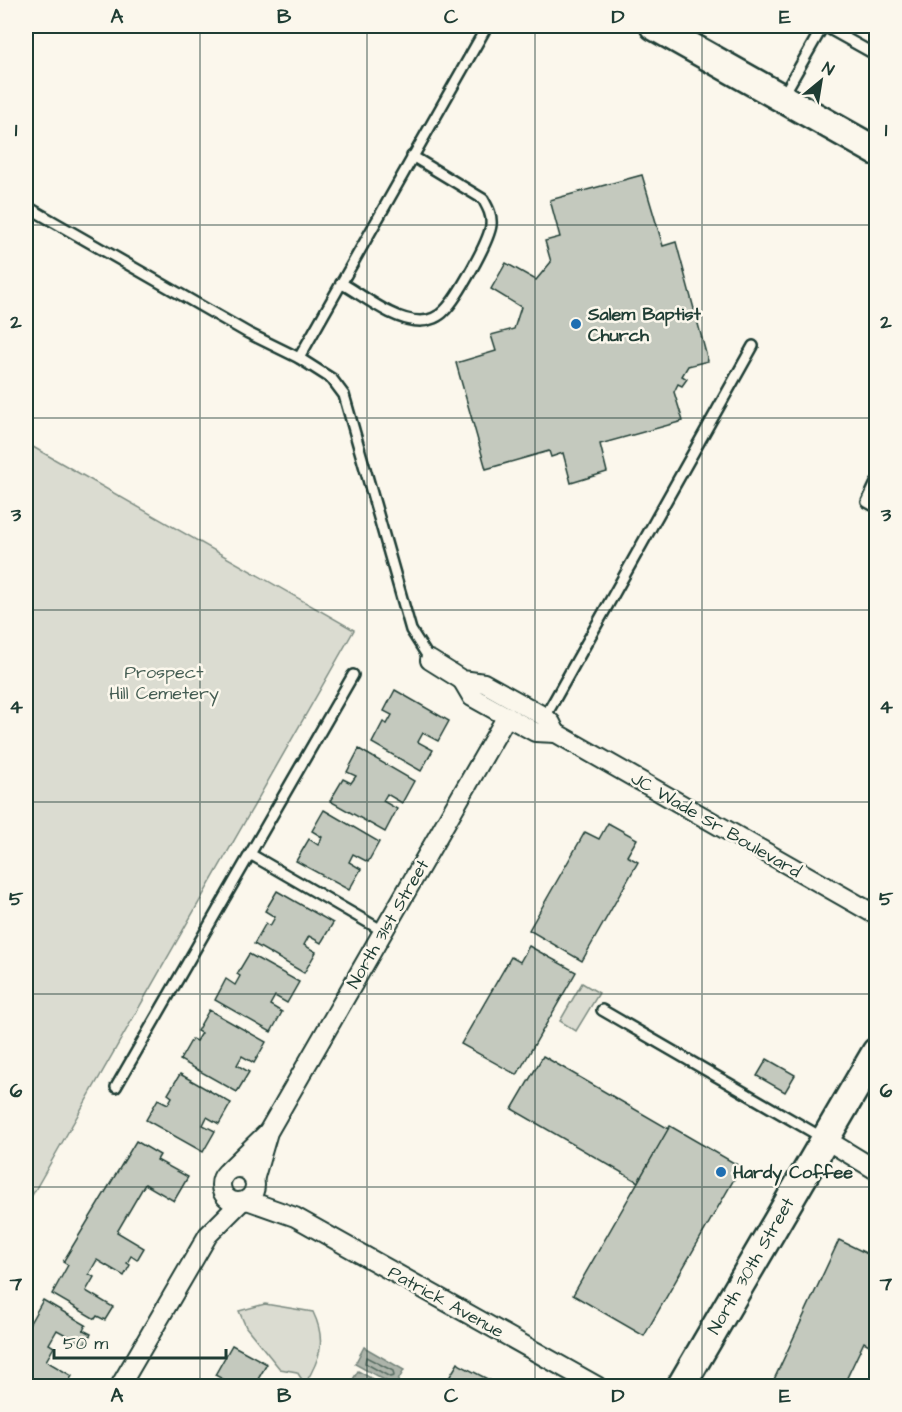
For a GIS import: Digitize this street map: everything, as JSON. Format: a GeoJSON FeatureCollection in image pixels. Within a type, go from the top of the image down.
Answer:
{"type":"FeatureCollection","features":[{"type":"Feature","properties":{"kind":"main road"},"geometry":{"type":"LineString","coordinates":[[654,26],[876,151]]}},
{"type":"Feature","properties":{"kind":"main road","name":"North 30th Street"},"geometry":{"type":"LineString","coordinates":[[681,1386],[876,1052]]}},
{"type":"Feature","properties":{"kind":"street","name":"JC Wade Sr Boulevard"},"geometry":{"type":"LineString","coordinates":[[430,660],[462,680],[484,684],[545,717],[556,733]]}},
{"type":"Feature","properties":{"kind":"street","name":"JC Wade Sr Boulevard"},"geometry":{"type":"LineString","coordinates":[[462,680],[472,697],[535,732],[556,733],[876,915]]}},
{"type":"Feature","properties":{"kind":"street","name":"North 31st Street"},"geometry":{"type":"LineString","coordinates":[[225,1178],[268,1132],[507,716]]}},
{"type":"Feature","properties":{"kind":"street","name":"North 31st Street"},"geometry":{"type":"LineString","coordinates":[[254,1181],[268,1132]]}},
{"type":"Feature","properties":{"kind":"street"},"geometry":{"type":"LineString","coordinates":[[825,1139],[876,1170]]}},
{"type":"Feature","properties":{"kind":"street"},"geometry":{"type":"LineString","coordinates":[[120,1386],[208,1235],[225,1178],[241,1168],[254,1181],[254,1191],[208,1235]]}},
{"type":"Feature","properties":{"kind":"street"},"geometry":{"type":"LineString","coordinates":[[225,1178],[225,1196],[244,1201]]}},
{"type":"Feature","properties":{"kind":"street","name":"Patrick Avenue"},"geometry":{"type":"LineString","coordinates":[[254,1181],[295,1217]]}},
{"type":"Feature","properties":{"kind":"street","name":"Patrick Avenue"},"geometry":{"type":"LineString","coordinates":[[244,1201],[295,1217],[597,1386]]}},
{"type":"Feature","properties":{"kind":"lane"},"geometry":{"type":"LineString","coordinates":[[299,358],[487,26]]}},
{"type":"Feature","properties":{"kind":"lane"},"geometry":{"type":"LineString","coordinates":[[782,98],[823,26],[876,55]]}},
{"type":"Feature","properties":{"kind":"lane"},"geometry":{"type":"LineString","coordinates":[[341,283],[402,317],[420,321],[430,320],[446,310],[474,263],[489,233],[489,210],[474,193],[412,156]]}},
{"type":"Feature","properties":{"kind":"lane"},"geometry":{"type":"LineString","coordinates":[[26,206],[248,333],[299,358],[332,379],[344,395],[411,630],[430,660]]}},
{"type":"Feature","properties":{"kind":"lane"},"geometry":{"type":"LineString","coordinates":[[545,717],[753,346]]}},
{"type":"Feature","properties":{"kind":"lane"},"geometry":{"type":"LineString","coordinates":[[876,483],[867,502],[876,507]]}},
{"type":"Feature","properties":{"kind":"lane"},"geometry":{"type":"LineString","coordinates":[[116,1087],[353,675]]}},
{"type":"Feature","properties":{"kind":"lane"},"geometry":{"type":"LineString","coordinates":[[250,854],[384,931]]}},
{"type":"Feature","properties":{"kind":"lane"},"geometry":{"type":"LineString","coordinates":[[602,1010],[825,1139]]}},
{"type":"Feature","properties":{"kind":"green space","name":"Prospect Hill Cemetery"},"geometry":{"type":"Polygon","coordinates":[[[26,443],[354,630],[26,1206],[26,443]]]}},
{"type":"Feature","properties":{"kind":"green space"},"geometry":{"type":"Polygon","coordinates":[[[582,983],[599,993],[576,1031],[560,1021],[582,983]]]}},
{"type":"Feature","properties":{"kind":"green space"},"geometry":{"type":"Polygon","coordinates":[[[265,1304],[313,1312],[320,1332],[320,1350],[315,1366],[305,1384],[297,1372],[280,1369],[246,1327],[239,1311],[265,1304]]]}},
{"type":"Feature","properties":{"kind":"water"},"geometry":{"type":"Polygon","coordinates":[[[364,1347],[404,1370],[395,1386],[355,1364],[364,1347]]]}},
{"type":"Feature","properties":{"kind":"water"},"geometry":{"type":"Polygon","coordinates":[[[358,1371],[385,1386],[349,1386],[358,1371]]]}},
{"type":"Feature","properties":{"kind":"building"},"geometry":{"type":"Polygon","coordinates":[[[642,175],[663,246],[676,242],[708,361],[688,366],[682,376],[687,379],[682,386],[678,384],[674,392],[683,421],[600,444],[607,472],[571,483],[563,453],[551,457],[549,451],[486,469],[456,363],[496,351],[491,335],[514,329],[521,307],[491,289],[506,263],[536,280],[551,262],[545,241],[560,237],[550,200],[642,175]]]}},
{"type":"Feature","properties":{"kind":"building"},"geometry":{"type":"Polygon","coordinates":[[[395,690],[449,721],[438,741],[423,733],[418,742],[433,750],[421,771],[372,743],[383,722],[387,724],[392,715],[384,711],[395,690]]]}},
{"type":"Feature","properties":{"kind":"building"},"geometry":{"type":"Polygon","coordinates":[[[359,749],[414,781],[402,803],[387,794],[383,801],[397,809],[385,832],[330,801],[343,779],[351,783],[356,776],[347,772],[359,749]]]}},
{"type":"Feature","properties":{"kind":"building"},"geometry":{"type":"Polygon","coordinates":[[[324,810],[379,842],[368,862],[353,854],[349,862],[361,869],[349,890],[296,861],[309,839],[318,845],[322,837],[312,831],[324,810]]]}},
{"type":"Feature","properties":{"kind":"building"},"geometry":{"type":"Polygon","coordinates":[[[608,823],[637,839],[627,856],[638,862],[582,961],[529,930],[585,832],[599,839],[608,823]]]}},
{"type":"Feature","properties":{"kind":"building"},"geometry":{"type":"Polygon","coordinates":[[[277,891],[333,923],[321,943],[309,936],[304,945],[316,952],[304,973],[254,944],[266,923],[270,926],[275,917],[265,911],[277,891]]]}},
{"type":"Feature","properties":{"kind":"building"},"geometry":{"type":"Polygon","coordinates":[[[529,946],[576,972],[517,1075],[461,1044],[511,957],[520,962],[529,946]]]}},
{"type":"Feature","properties":{"kind":"building"},"geometry":{"type":"Polygon","coordinates":[[[249,954],[299,982],[287,1003],[275,996],[270,1005],[282,1012],[271,1032],[215,1000],[226,979],[235,985],[240,976],[237,974],[249,954]]]}},
{"type":"Feature","properties":{"kind":"building"},"geometry":{"type":"Polygon","coordinates":[[[209,1010],[266,1042],[254,1063],[242,1056],[237,1065],[249,1072],[237,1092],[180,1060],[192,1039],[196,1041],[201,1033],[197,1031],[209,1010]]]}},
{"type":"Feature","properties":{"kind":"building"},"geometry":{"type":"Polygon","coordinates":[[[543,1056],[669,1129],[638,1182],[512,1109],[543,1056]]]}},
{"type":"Feature","properties":{"kind":"building"},"geometry":{"type":"Polygon","coordinates":[[[767,1059],[795,1075],[785,1092],[757,1076],[767,1059]]]}},
{"type":"Feature","properties":{"kind":"building"},"geometry":{"type":"Polygon","coordinates":[[[180,1074],[231,1103],[219,1124],[207,1117],[203,1125],[215,1131],[203,1152],[146,1120],[158,1099],[168,1104],[172,1097],[168,1094],[180,1074]]]}},
{"type":"Feature","properties":{"kind":"building"},"geometry":{"type":"Polygon","coordinates":[[[670,1126],[741,1167],[644,1336],[573,1295],[670,1126]]]}},
{"type":"Feature","properties":{"kind":"building"},"geometry":{"type":"Polygon","coordinates":[[[136,1141],[160,1155],[157,1160],[188,1177],[174,1201],[145,1184],[117,1232],[144,1248],[137,1260],[131,1256],[127,1263],[130,1265],[124,1276],[97,1260],[89,1274],[94,1277],[86,1291],[113,1307],[105,1320],[97,1316],[95,1319],[52,1294],[68,1265],[63,1262],[136,1141]]]}},
{"type":"Feature","properties":{"kind":"building"},"geometry":{"type":"Polygon","coordinates":[[[839,1240],[876,1258],[876,1354],[871,1352],[873,1347],[864,1342],[843,1386],[771,1386],[839,1240]]]}},
{"type":"Feature","properties":{"kind":"building"},"geometry":{"type":"Polygon","coordinates":[[[43,1300],[86,1325],[83,1330],[91,1334],[84,1345],[57,1330],[49,1344],[54,1347],[46,1361],[72,1376],[66,1386],[26,1386],[26,1340],[29,1333],[26,1330],[43,1300]]]}},
{"type":"Feature","properties":{"kind":"building"},"geometry":{"type":"Polygon","coordinates":[[[232,1345],[267,1364],[254,1386],[236,1386],[215,1375],[232,1345]]]}},
{"type":"Feature","properties":{"kind":"building"},"geometry":{"type":"Polygon","coordinates":[[[458,1363],[460,1365],[501,1386],[444,1386],[458,1363]]]}},
{"type":"Feature","properties":{"kind":"place","name":"Salem Baptist Church"},"geometry":{"type":"Point","coordinates":[576,324]}},
{"type":"Feature","properties":{"kind":"place","name":"Hardy Coffee"},"geometry":{"type":"Point","coordinates":[721,1172]}}]}
